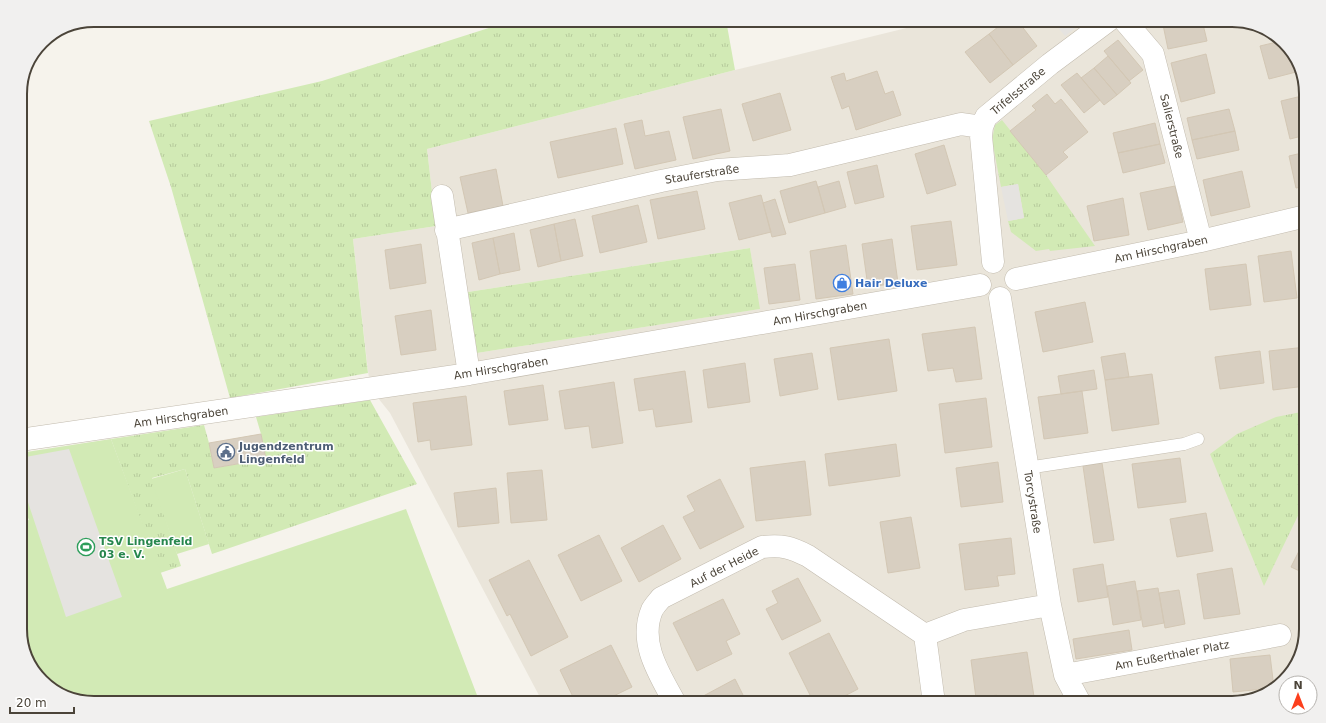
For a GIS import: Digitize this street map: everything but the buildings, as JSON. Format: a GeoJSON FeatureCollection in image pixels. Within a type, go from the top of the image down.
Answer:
{"type":"FeatureCollection","features":[{"type":"Feature","properties":{"kind":"street","name":"Trifelsstraße"},"geometry":{"type":"LineString","coordinates":[[982,127],[986,117],[1050,64],[1100,27]]}},
{"type":"Feature","properties":{"kind":"street","name":"Salierstraße"},"geometry":{"type":"LineString","coordinates":[[1130,27],[1153,54],[1201,241]]}},
{"type":"Feature","properties":{"kind":"street","name":"Stauferstraße"},"geometry":{"type":"LineString","coordinates":[[446,230],[710,171],[747,167],[790,165],[961,124],[982,127]]}},
{"type":"Feature","properties":{"kind":"street"},"geometry":{"type":"LineString","coordinates":[[982,127],[980,136],[994,262]]}},
{"type":"Feature","properties":{"kind":"street"},"geometry":{"type":"LineString","coordinates":[[442,196],[469,374]]}},
{"type":"Feature","properties":{"kind":"street","name":"Am Hirschgraben"},"geometry":{"type":"LineString","coordinates":[[1016,279],[1201,241],[1299,218]]}},
{"type":"Feature","properties":{"kind":"street"},"geometry":{"type":"LineString","coordinates":[[999,261],[1009,265],[1013,269],[1016,279],[1014,290],[1000,298],[986,294],[980,285],[979,279],[983,268],[999,261]]}},
{"type":"Feature","properties":{"kind":"street","name":"Am Hirschgraben"},"geometry":{"type":"LineString","coordinates":[[27,439],[469,374],[980,285]]}},
{"type":"Feature","properties":{"kind":"street","name":"Torcystraße"},"geometry":{"type":"LineString","coordinates":[[1000,298],[1050,605],[1065,675],[1076,696]]}},
{"type":"Feature","properties":{"kind":"street","name":"Auf der Heide"},"geometry":{"type":"LineString","coordinates":[[671,696],[654,663],[648,640],[648,622],[653,609],[661,598],[762,548],[778,545],[794,549],[808,556],[924,636]]}},
{"type":"Feature","properties":{"kind":"street"},"geometry":{"type":"LineString","coordinates":[[933,696],[924,636],[964,620],[1050,605]]}},
{"type":"Feature","properties":{"kind":"street","name":"Am Eußerthaler Platz"},"geometry":{"type":"LineString","coordinates":[[1065,675],[1280,635]]}},
{"type":"Feature","properties":{"kind":"lane"},"geometry":{"type":"LineString","coordinates":[[1028,468],[1184,444],[1198,439]]}},
{"type":"Feature","properties":{"kind":"shaded area"},"geometry":{"type":"Polygon","coordinates":[[[910,27],[1232,27],[1249,29],[1262,34],[1276,44],[1288,57],[1298,81],[1299,90],[1299,629],[1297,646],[1292,659],[1282,673],[1266,687],[1249,694],[1232,696],[539,696],[390,413],[370,388],[353,239],[436,226],[427,149],[735,70],[910,27]],[[750,248],[468,292],[477,353],[759,309],[750,248]]]}},
{"type":"Feature","properties":{"kind":"shaded area"},"geometry":{"type":"Polygon","coordinates":[[[1058,27],[1077,27],[1065,36],[1058,27]]]}},
{"type":"Feature","properties":{"kind":"shaded area"},"geometry":{"type":"Polygon","coordinates":[[[1018,184],[1024,218],[1008,221],[1001,187],[1018,184]]]}},
{"type":"Feature","properties":{"kind":"shaded area"},"geometry":{"type":"Polygon","coordinates":[[[69,449],[122,597],[66,617],[27,499],[27,457],[69,449]]]}},
{"type":"Feature","properties":{"kind":"green space"},"geometry":{"type":"Polygon","coordinates":[[[492,27],[727,27],[735,70],[427,149],[436,226],[353,239],[368,373],[230,398],[171,187],[149,121],[322,81],[492,27]]]}},
{"type":"Feature","properties":{"kind":"green space"},"geometry":{"type":"Polygon","coordinates":[[[1002,120],[1046,175],[1095,246],[1036,251],[1011,232],[1008,221],[1024,218],[1018,184],[1001,187],[992,140],[995,125],[1002,120]]]}},
{"type":"Feature","properties":{"kind":"green space"},"geometry":{"type":"Polygon","coordinates":[[[750,248],[760,309],[477,353],[468,292],[750,248]]]}},
{"type":"Feature","properties":{"kind":"green space"},"geometry":{"type":"Polygon","coordinates":[[[370,400],[417,484],[212,554],[185,469],[152,478],[181,566],[160,573],[111,439],[204,425],[214,468],[266,459],[256,417],[370,400]]]}},
{"type":"Feature","properties":{"kind":"green space"},"geometry":{"type":"Polygon","coordinates":[[[1299,412],[1299,514],[1264,586],[1210,454],[1237,434],[1276,417],[1299,412]]]}},
{"type":"Feature","properties":{"kind":"green space","name":"TSV Lingenfeld 03 e. V."},"geometry":{"type":"Polygon","coordinates":[[[111,439],[167,589],[406,509],[477,696],[94,696],[81,695],[64,689],[50,679],[38,666],[28,642],[27,520],[29,520],[27,515],[27,452],[111,439]]]}},
{"type":"Feature","properties":{"kind":"green space"},"geometry":{"type":"Polygon","coordinates":[[[185,469],[209,544],[177,554],[151,479],[185,469]]]}},
{"type":"Feature","properties":{"kind":"place","name":"Hair Deluxe"},"geometry":{"type":"Point","coordinates":[842,283]}},
{"type":"Feature","properties":{"kind":"place","name":"Jugendzentrum Lingenfeld"},"geometry":{"type":"Point","coordinates":[226,452]}},
{"type":"Feature","properties":{"kind":"place","name":"TSV Lingenfeld 03 e. V."},"geometry":{"type":"Point","coordinates":[86,547]}}]}
